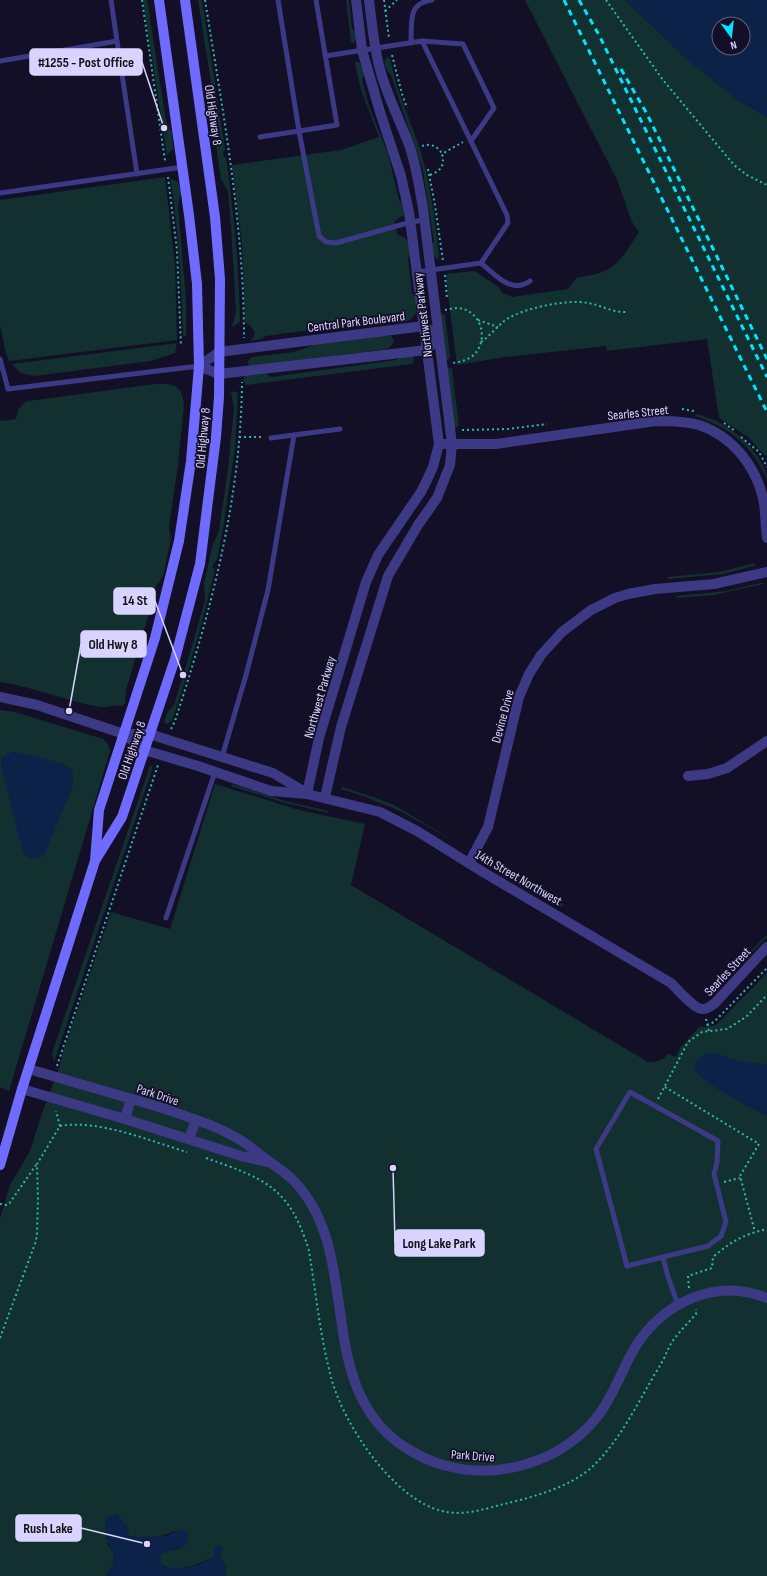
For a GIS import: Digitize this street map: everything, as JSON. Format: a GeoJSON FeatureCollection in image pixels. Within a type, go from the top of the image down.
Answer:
{"type":"FeatureCollection","features":[{"type":"Feature","properties":{"kind":"street","name":"Old Highway 8"},"geometry":{"type":"LineString","coordinates":[[0,1165],[22,1090],[95,861],[99,810],[155,638],[180,541],[191,461],[199,366],[197,284],[159,0]]}},
{"type":"Feature","properties":{"kind":"street","name":"Old Highway 8"},"geometry":{"type":"LineString","coordinates":[[95,861],[122,817],[175,659],[200,564],[216,437],[219,374],[220,280],[215,217],[185,0]]}},
{"type":"Feature","properties":{"kind":"street","name":"Northwest Parkway"},"geometry":{"type":"LineString","coordinates":[[307,794],[320,738],[366,582],[378,555],[421,492],[433,468],[439,444],[411,222],[402,176],[380,112],[362,50],[356,0]]}},
{"type":"Feature","properties":{"kind":"street","name":"Northwest Parkway"},"geometry":{"type":"LineString","coordinates":[[325,797],[340,727],[388,576],[437,498],[450,465],[452,444],[417,172],[408,143],[393,107],[381,72],[375,48],[369,0]]}},
{"type":"Feature","properties":{"kind":"street","name":"Central Park Boulevard"},"geometry":{"type":"LineString","coordinates":[[199,366],[219,352],[424,326],[438,337]]}},
{"type":"Feature","properties":{"kind":"street"},"geometry":{"type":"LineString","coordinates":[[199,366],[219,374],[427,350],[438,337]]}},
{"type":"Feature","properties":{"kind":"street","name":"Searles Street"},"geometry":{"type":"LineString","coordinates":[[439,444],[496,444],[656,421],[683,422],[699,425],[734,445],[758,479],[764,500],[767,538]]}},
{"type":"Feature","properties":{"kind":"street","name":"Devine Drive"},"geometry":{"type":"LineString","coordinates":[[469,863],[488,827],[519,697],[529,674],[541,655],[562,632],[591,610],[615,598],[628,594],[654,589],[714,584],[767,572]]}},
{"type":"Feature","properties":{"kind":"street"},"geometry":{"type":"LineString","coordinates":[[358,609],[375,615]]}},
{"type":"Feature","properties":{"kind":"street","name":"14th Street Northwest"},"geometry":{"type":"LineString","coordinates":[[0,697],[36,705],[124,734],[150,734],[273,773],[307,794]]}},
{"type":"Feature","properties":{"kind":"street","name":"14th Street Northwest"},"geometry":{"type":"LineString","coordinates":[[124,734],[144,750],[271,791],[325,797],[380,812],[417,831],[670,983],[694,1005],[704,1009]]}},
{"type":"Feature","properties":{"kind":"street"},"geometry":{"type":"LineString","coordinates":[[688,776],[708,774],[727,768],[767,741]]}},
{"type":"Feature","properties":{"kind":"street"},"geometry":{"type":"LineString","coordinates":[[215,772],[222,757]]}},
{"type":"Feature","properties":{"kind":"street","name":"Searles Street"},"geometry":{"type":"LineString","coordinates":[[704,1009],[715,1003],[767,947]]}},
{"type":"Feature","properties":{"kind":"street","name":"Park Drive"},"geometry":{"type":"LineString","coordinates":[[29,1069],[131,1099],[208,1124],[244,1142],[284,1172],[304,1192],[317,1212],[322,1224],[329,1250],[351,1370],[359,1394],[375,1419],[392,1438],[411,1451],[434,1463],[461,1470],[476,1471],[509,1468],[537,1460],[566,1446],[588,1428],[605,1406],[629,1358],[642,1336],[654,1324],[678,1305],[689,1298],[726,1290],[744,1291],[767,1298]]}},
{"type":"Feature","properties":{"kind":"street","name":"Park Drive"},"geometry":{"type":"LineString","coordinates":[[22,1090],[125,1119],[241,1156],[270,1162]]}},
{"type":"Feature","properties":{"kind":"street"},"geometry":{"type":"LineString","coordinates":[[125,1119],[131,1099]]}},
{"type":"Feature","properties":{"kind":"street"},"geometry":{"type":"LineString","coordinates":[[189,1139],[196,1120]]}},
{"type":"Feature","properties":{"kind":"lane"},"geometry":{"type":"LineString","coordinates":[[111,0],[137,174]]}},
{"type":"Feature","properties":{"kind":"lane"},"geometry":{"type":"LineString","coordinates":[[278,0],[299,131],[319,236],[326,242],[336,243],[411,222],[424,220]]}},
{"type":"Feature","properties":{"kind":"lane"},"geometry":{"type":"LineString","coordinates":[[260,137],[336,125],[316,0]]}},
{"type":"Feature","properties":{"kind":"lane"},"geometry":{"type":"LineString","coordinates":[[411,43],[412,13],[420,4],[432,0]]}},
{"type":"Feature","properties":{"kind":"lane"},"geometry":{"type":"LineString","coordinates":[[0,61],[117,41]]}},
{"type":"Feature","properties":{"kind":"lane"},"geometry":{"type":"LineString","coordinates":[[325,56],[422,41],[463,44],[494,108],[470,140]]}},
{"type":"Feature","properties":{"kind":"lane"},"geometry":{"type":"LineString","coordinates":[[422,41],[509,219],[508,223],[481,263]]}},
{"type":"Feature","properties":{"kind":"lane"},"geometry":{"type":"LineString","coordinates":[[0,193],[182,168]]}},
{"type":"Feature","properties":{"kind":"lane"},"geometry":{"type":"LineString","coordinates":[[417,272],[481,263],[507,285],[517,286],[526,284],[530,281]]}},
{"type":"Feature","properties":{"kind":"lane"},"geometry":{"type":"LineString","coordinates":[[0,359],[8,389],[199,366]]}},
{"type":"Feature","properties":{"kind":"lane"},"geometry":{"type":"LineString","coordinates":[[271,438],[340,429]]}},
{"type":"Feature","properties":{"kind":"lane"},"geometry":{"type":"LineString","coordinates":[[222,757],[268,590],[294,435]]}},
{"type":"Feature","properties":{"kind":"lane"},"geometry":{"type":"LineString","coordinates":[[166,918],[215,772]]}},
{"type":"Feature","properties":{"kind":"lane"},"geometry":{"type":"LineString","coordinates":[[630,1092],[718,1141],[717,1162],[714,1174],[716,1184],[726,1222],[721,1236],[708,1246],[627,1266],[596,1149],[630,1092]]}},
{"type":"Feature","properties":{"kind":"lane"},"geometry":{"type":"LineString","coordinates":[[663,1257],[678,1305]]}},
{"type":"Feature","properties":{"kind":"path"},"geometry":{"type":"LineString","coordinates":[[205,0],[238,224],[243,287],[244,342]]}},
{"type":"Feature","properties":{"kind":"path"},"geometry":{"type":"LineString","coordinates":[[385,10],[397,0]]}},
{"type":"Feature","properties":{"kind":"path"},"geometry":{"type":"LineString","coordinates":[[606,0],[663,80],[734,165],[747,175],[767,185]]}},
{"type":"Feature","properties":{"kind":"path"},"geometry":{"type":"LineString","coordinates":[[442,154],[470,140]]}},
{"type":"Feature","properties":{"kind":"path"},"geometry":{"type":"LineString","coordinates":[[422,146],[426,144],[433,145],[442,154],[443,163],[441,168],[437,172],[430,175]]}},
{"type":"Feature","properties":{"kind":"path"},"geometry":{"type":"LineString","coordinates":[[481,342],[508,318],[527,310],[586,302],[621,312],[627,312]]}},
{"type":"Feature","properties":{"kind":"path"},"geometry":{"type":"LineString","coordinates":[[435,311],[457,308],[463,309],[478,320],[498,327]]}},
{"type":"Feature","properties":{"kind":"path"},"geometry":{"type":"LineString","coordinates":[[442,364],[467,360],[477,351],[481,342],[482,331],[478,320]]}},
{"type":"Feature","properties":{"kind":"path"},"geometry":{"type":"LineString","coordinates":[[169,731],[175,721],[197,652],[220,567],[234,480],[239,437],[242,378]]}},
{"type":"Feature","properties":{"kind":"path"},"geometry":{"type":"LineString","coordinates":[[239,437],[271,438]]}},
{"type":"Feature","properties":{"kind":"path"},"geometry":{"type":"LineString","coordinates":[[56,1067],[159,762]]}},
{"type":"Feature","properties":{"kind":"path"},"geometry":{"type":"LineString","coordinates":[[707,1025],[714,1022],[767,968]]}},
{"type":"Feature","properties":{"kind":"path"},"geometry":{"type":"LineString","coordinates":[[653,1106],[665,1087],[688,1042],[702,1032],[727,1029],[746,1017],[767,995]]}},
{"type":"Feature","properties":{"kind":"path"},"geometry":{"type":"LineString","coordinates":[[665,1087],[759,1144],[740,1176],[755,1232]]}},
{"type":"Feature","properties":{"kind":"path"},"geometry":{"type":"LineString","coordinates":[[0,1204],[9,1204],[37,1164],[60,1126],[55,1105]]}},
{"type":"Feature","properties":{"kind":"path"},"geometry":{"type":"LineString","coordinates":[[60,1126],[71,1124],[110,1129],[192,1153]]}},
{"type":"Feature","properties":{"kind":"path"},"geometry":{"type":"LineString","coordinates":[[205,1158],[238,1169],[262,1180],[273,1188],[289,1206],[298,1222],[309,1251],[331,1377],[340,1405],[373,1457],[394,1483],[416,1499],[441,1511],[452,1513],[470,1512],[525,1499],[573,1480],[590,1469],[613,1444],[625,1426],[673,1340],[696,1314],[696,1305]]}},
{"type":"Feature","properties":{"kind":"path"},"geometry":{"type":"LineString","coordinates":[[0,1338],[36,1241],[38,1199],[37,1164]]}},
{"type":"Feature","properties":{"kind":"path"},"geometry":{"type":"LineString","coordinates":[[716,1184],[740,1178]]}},
{"type":"Feature","properties":{"kind":"path"},"geometry":{"type":"LineString","coordinates":[[689,1289],[688,1276],[712,1268],[713,1257],[730,1243],[745,1235],[767,1229]]}},
{"type":"Feature","properties":{"kind":"green space"},"geometry":{"type":"Polygon","coordinates":[[[143,0],[147,0],[166,121],[172,132],[173,149],[167,155],[143,0]]]}},
{"type":"Feature","properties":{"kind":"green space"},"geometry":{"type":"Polygon","coordinates":[[[198,0],[202,0],[225,149],[223,152],[224,157],[226,158],[234,219],[239,281],[240,322],[232,327],[236,311],[228,191],[221,179],[214,131],[217,125],[217,120],[198,0]]]}},
{"type":"Feature","properties":{"kind":"green space"},"geometry":{"type":"Polygon","coordinates":[[[346,0],[349,0],[352,28],[356,36],[353,43],[351,42],[346,0]]]}},
{"type":"Feature","properties":{"kind":"green space"},"geometry":{"type":"Polygon","coordinates":[[[525,0],[625,0],[687,59],[738,100],[767,117],[767,458],[748,437],[719,418],[707,339],[607,351],[606,346],[505,357],[457,365],[446,279],[447,274],[473,271],[476,272],[500,288],[501,292],[512,297],[568,289],[576,278],[601,272],[615,264],[639,232],[632,222],[617,180],[525,0]]]}},
{"type":"Feature","properties":{"kind":"green space"},"geometry":{"type":"Polygon","coordinates":[[[387,57],[390,59],[397,87],[419,146],[426,171],[434,213],[439,256],[437,259],[433,254],[431,245],[434,242],[423,171],[391,75],[386,69],[385,60],[387,57]]]}},
{"type":"Feature","properties":{"kind":"green space"},"geometry":{"type":"Polygon","coordinates":[[[356,61],[360,63],[363,69],[364,75],[362,80],[369,106],[388,154],[399,200],[404,206],[404,215],[395,221],[397,235],[404,237],[410,247],[411,254],[408,258],[412,293],[416,297],[416,313],[408,321],[401,323],[390,320],[265,336],[262,339],[251,341],[255,333],[251,326],[245,322],[242,243],[232,165],[341,150],[379,137],[361,90],[355,63],[356,61]]]}},
{"type":"Feature","properties":{"kind":"green space"},"geometry":{"type":"Polygon","coordinates":[[[165,177],[175,264],[177,340],[9,361],[6,354],[0,325],[0,200],[165,177]]]}},
{"type":"Feature","properties":{"kind":"green space"},"geometry":{"type":"Polygon","coordinates":[[[170,178],[178,182],[181,192],[178,206],[186,300],[186,336],[183,336],[178,237],[170,178]]]}},
{"type":"Feature","properties":{"kind":"green space"},"geometry":{"type":"Polygon","coordinates":[[[440,313],[445,315],[450,357],[446,361],[440,313]]]}},
{"type":"Feature","properties":{"kind":"green space"},"geometry":{"type":"Polygon","coordinates":[[[390,335],[394,341],[387,349],[251,366],[247,362],[252,357],[294,352],[320,343],[390,335]]]}},
{"type":"Feature","properties":{"kind":"green space"},"geometry":{"type":"Polygon","coordinates":[[[177,343],[175,353],[151,361],[34,376],[21,373],[12,364],[177,343]]]}},
{"type":"Feature","properties":{"kind":"green space"},"geometry":{"type":"Polygon","coordinates":[[[412,355],[414,359],[412,364],[246,385],[243,380],[245,376],[266,374],[271,377],[396,360],[399,357],[412,355]]]}},
{"type":"Feature","properties":{"kind":"green space"},"geometry":{"type":"Polygon","coordinates":[[[447,367],[452,369],[459,426],[454,428],[447,367]]]}},
{"type":"Feature","properties":{"kind":"green space"},"geometry":{"type":"Polygon","coordinates":[[[155,384],[167,384],[176,387],[182,394],[184,406],[178,465],[169,526],[171,539],[163,576],[155,588],[126,690],[125,703],[122,706],[117,705],[100,707],[13,684],[0,682],[0,419],[1,421],[16,419],[19,408],[28,401],[155,384]]]}},
{"type":"Feature","properties":{"kind":"green space"},"geometry":{"type":"Polygon","coordinates":[[[233,391],[238,393],[235,448],[223,529],[217,559],[212,567],[215,569],[206,608],[172,721],[167,724],[164,722],[167,713],[174,705],[205,600],[204,584],[212,547],[219,531],[228,470],[234,408],[231,393],[233,391]]]}},
{"type":"Feature","properties":{"kind":"green space"},"geometry":{"type":"Polygon","coordinates":[[[696,414],[714,420],[740,436],[760,461],[766,471],[767,479],[754,456],[738,439],[719,426],[695,416],[696,414]]]}},
{"type":"Feature","properties":{"kind":"green space"},"geometry":{"type":"Polygon","coordinates":[[[755,563],[756,565],[754,566],[723,574],[668,579],[668,577],[719,572],[755,563]]]}},
{"type":"Feature","properties":{"kind":"green space"},"geometry":{"type":"Polygon","coordinates":[[[760,583],[763,584],[714,595],[676,598],[676,596],[726,591],[760,583]]]}},
{"type":"Feature","properties":{"kind":"green space"},"geometry":{"type":"Polygon","coordinates":[[[0,710],[15,712],[103,739],[108,744],[110,751],[9,1091],[0,1087],[0,710]]]}},
{"type":"Feature","properties":{"kind":"green space"},"geometry":{"type":"Polygon","coordinates":[[[150,766],[152,766],[152,770],[54,1062],[52,1053],[150,766]]]}},
{"type":"Feature","properties":{"kind":"green space"},"geometry":{"type":"Polygon","coordinates":[[[215,784],[299,810],[365,824],[351,885],[648,1062],[659,1061],[668,1054],[676,1057],[680,1048],[699,1027],[708,1027],[717,1024],[767,973],[767,1576],[225,1576],[226,1566],[220,1556],[222,1553],[214,1550],[214,1556],[200,1563],[180,1568],[167,1567],[161,1564],[161,1554],[181,1548],[186,1542],[188,1536],[174,1531],[153,1537],[129,1536],[126,1525],[107,1543],[115,1556],[113,1565],[105,1576],[0,1576],[0,1218],[10,1185],[30,1151],[111,912],[170,929],[215,784]]]}},
{"type":"Feature","properties":{"kind":"green space"},"geometry":{"type":"Polygon","coordinates":[[[232,784],[285,801],[329,811],[328,813],[282,802],[231,786],[232,784]]]}},
{"type":"Feature","properties":{"kind":"green space"},"geometry":{"type":"Polygon","coordinates":[[[342,787],[394,805],[461,845],[400,811],[341,789],[342,787]]]}},
{"type":"Feature","properties":{"kind":"green space"},"geometry":{"type":"Polygon","coordinates":[[[490,861],[564,905],[561,907],[489,862],[490,861]]]}},
{"type":"Feature","properties":{"kind":"green space"},"geometry":{"type":"Polygon","coordinates":[[[766,935],[767,937],[708,997],[766,935]]]}},
{"type":"Feature","properties":{"kind":"water"},"geometry":{"type":"Polygon","coordinates":[[[625,0],[767,0],[767,117],[738,100],[687,59],[625,0]]]}},
{"type":"Feature","properties":{"kind":"water"},"geometry":{"type":"Polygon","coordinates":[[[13,752],[60,763],[70,768],[73,772],[72,789],[44,855],[38,858],[30,858],[23,853],[1,766],[2,757],[13,752]]]}},
{"type":"Feature","properties":{"kind":"water"},"geometry":{"type":"Polygon","coordinates":[[[709,1053],[720,1054],[744,1062],[767,1064],[767,1116],[726,1094],[705,1080],[698,1073],[695,1068],[697,1060],[709,1053]]]}},
{"type":"Feature","properties":{"kind":"water"},"geometry":{"type":"Polygon","coordinates":[[[116,1513],[126,1525],[129,1536],[166,1536],[181,1529],[187,1531],[187,1543],[184,1546],[161,1554],[161,1564],[167,1567],[180,1568],[195,1565],[214,1556],[214,1550],[217,1546],[220,1546],[223,1549],[220,1556],[226,1566],[225,1576],[105,1576],[113,1565],[115,1556],[106,1538],[106,1518],[116,1513]]]}},
{"type":"Feature","properties":{"kind":"railway"},"geometry":{"type":"LineString","coordinates":[[564,0],[767,412]]}},
{"type":"Feature","properties":{"kind":"railway"},"geometry":{"type":"LineString","coordinates":[[579,0],[599,35],[767,377]]}},
{"type":"Feature","properties":{"kind":"railway"},"geometry":{"type":"LineString","coordinates":[[621,69],[647,114],[767,359]]}},
{"type":"Feature","properties":{"kind":"place","name":"#1255 - Post Office"},"geometry":{"type":"Point","coordinates":[164,128]}},
{"type":"Feature","properties":{"kind":"place","name":"14 St"},"geometry":{"type":"Point","coordinates":[183,675]}},
{"type":"Feature","properties":{"kind":"place","name":"Old Hwy 8"},"geometry":{"type":"Point","coordinates":[69,711]}},
{"type":"Feature","properties":{"kind":"place","name":"Long Lake Park"},"geometry":{"type":"Point","coordinates":[393,1168]}},
{"type":"Feature","properties":{"kind":"place","name":"Rush Lake"},"geometry":{"type":"Point","coordinates":[147,1544]}}]}
